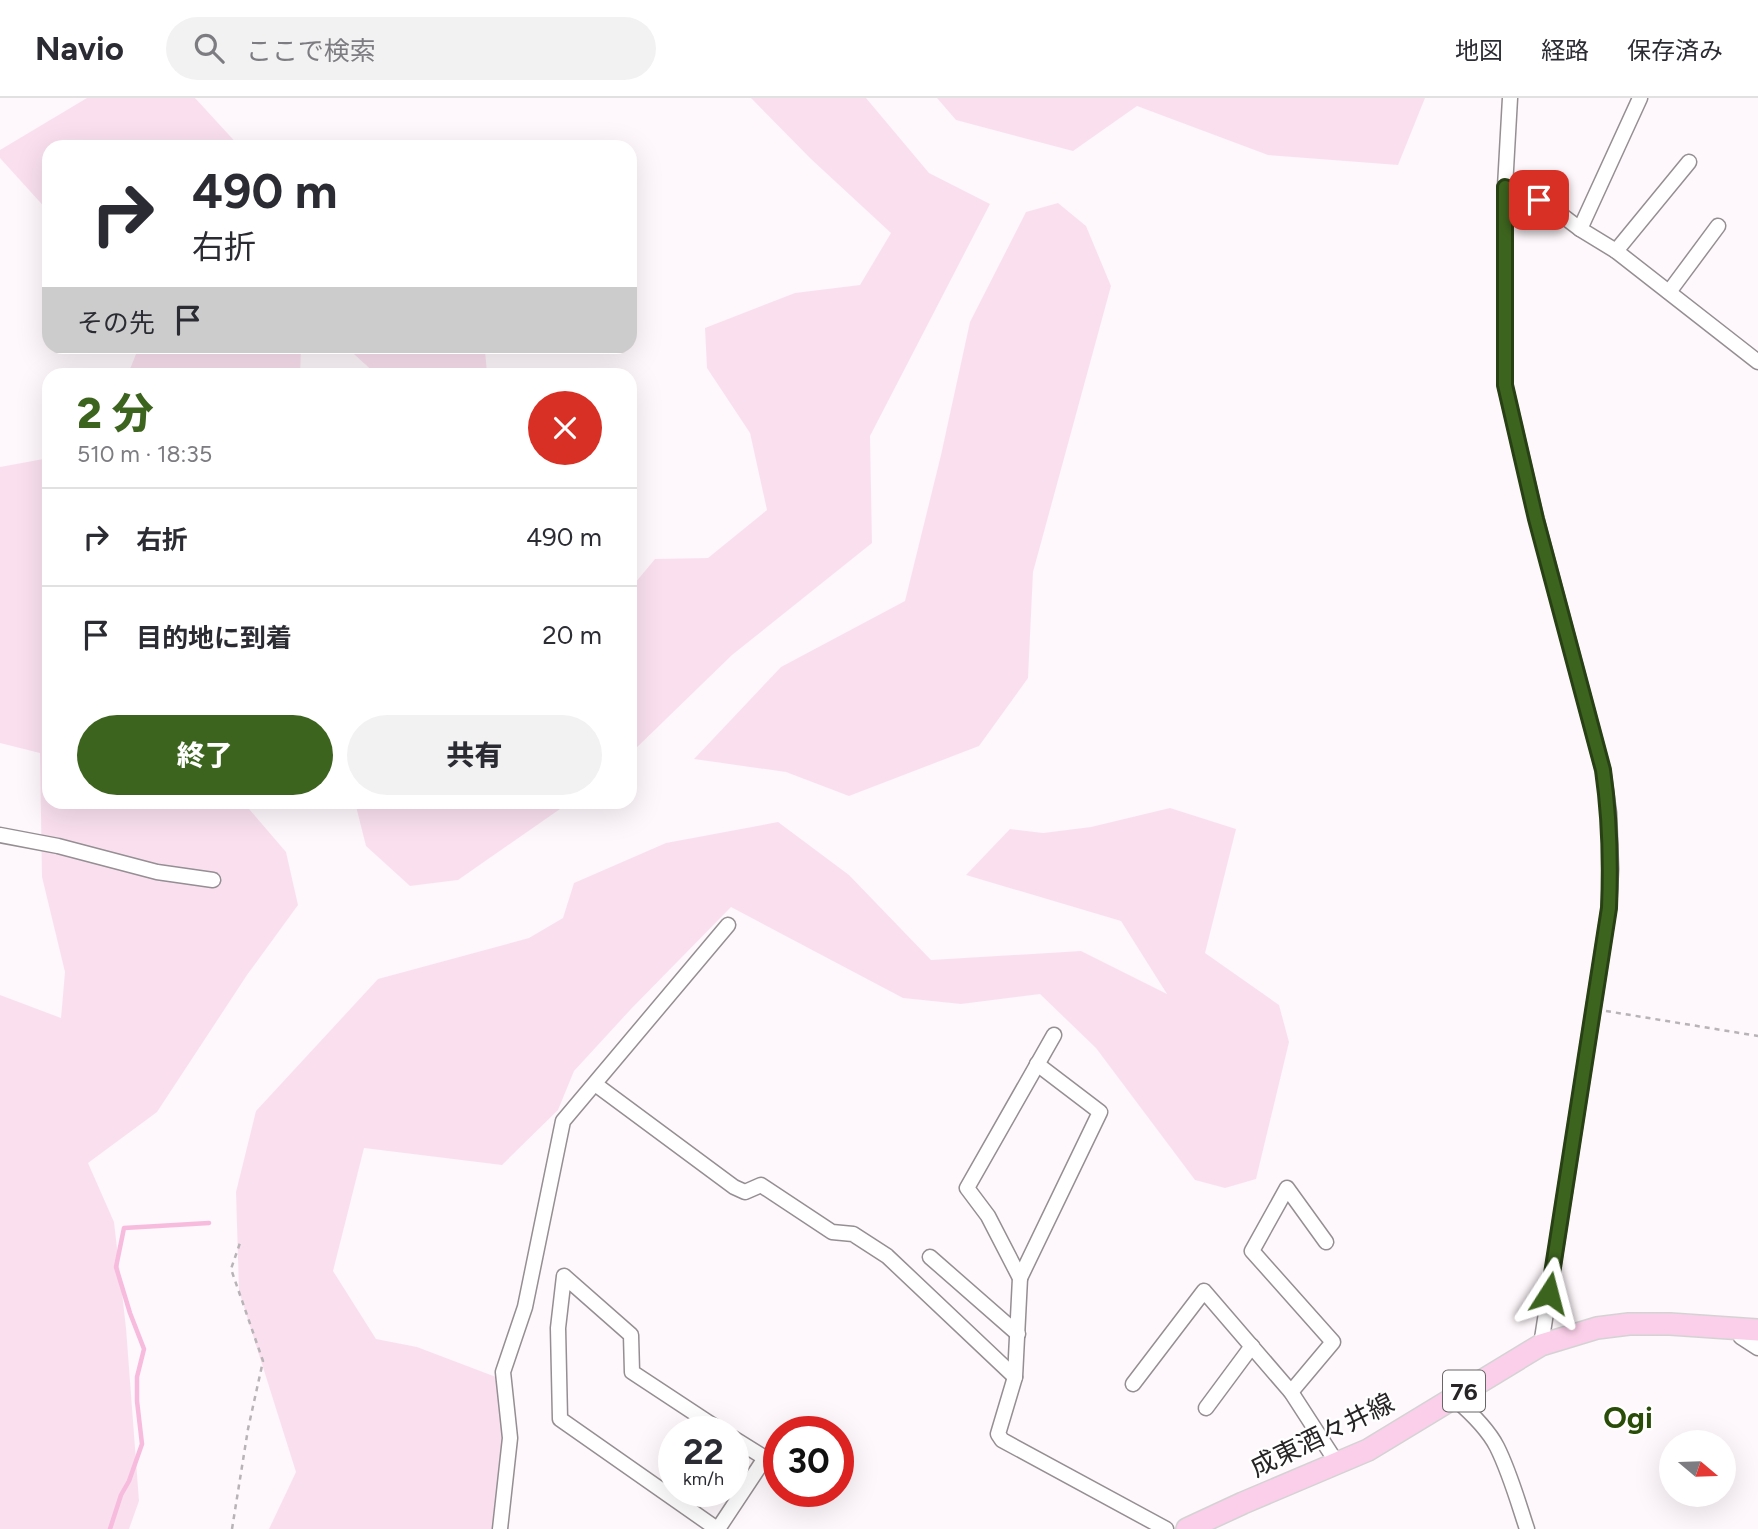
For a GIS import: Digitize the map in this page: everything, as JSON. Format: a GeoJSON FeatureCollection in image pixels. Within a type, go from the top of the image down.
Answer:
{"type":"FeatureCollection","features":[{"type":"Feature","properties":{"kind":"main road","name":"成東酒々井線"},"geometry":{"type":"LineString","coordinates":[[1187,1529],[1368,1450],[1541,1345],[1597,1328],[1629,1324],[1750,1329]]}},
{"type":"Feature","properties":{"kind":"street"},"geometry":{"type":"LineString","coordinates":[[1510,98],[1505,187],[1505,385],[1536,519],[1603,770],[1609,813],[1611,869],[1609,908],[1541,1345]]}},
{"type":"Feature","properties":{"kind":"street"},"geometry":{"type":"LineString","coordinates":[[1580,229],[1640,98]]}},
{"type":"Feature","properties":{"kind":"street"},"geometry":{"type":"LineString","coordinates":[[1616,251],[1689,162]]}},
{"type":"Feature","properties":{"kind":"street"},"geometry":{"type":"LineString","coordinates":[[1505,187],[1527,194],[1552,207],[1580,229],[1616,251],[1758,362]]}},
{"type":"Feature","properties":{"kind":"street"},"geometry":{"type":"LineString","coordinates":[[1669,292],[1718,226]]}},
{"type":"Feature","properties":{"kind":"street"},"geometry":{"type":"LineString","coordinates":[[0,835],[58,846],[157,872],[213,880]]}},
{"type":"Feature","properties":{"kind":"street"},"geometry":{"type":"LineString","coordinates":[[500,1529],[510,1438],[503,1371],[525,1307],[564,1121],[728,925]]}},
{"type":"Feature","properties":{"kind":"street"},"geometry":{"type":"LineString","coordinates":[[1020,1278],[988,1216],[967,1188],[1054,1035]]}},
{"type":"Feature","properties":{"kind":"street"},"geometry":{"type":"LineString","coordinates":[[1037,1065],[1100,1112],[1020,1278],[1015,1377],[998,1434],[1002,1440],[1166,1529]]}},
{"type":"Feature","properties":{"kind":"street"},"geometry":{"type":"LineString","coordinates":[[594,1084],[734,1187],[745,1192],[761,1185],[832,1232],[853,1234],[887,1256],[1015,1377]]}},
{"type":"Feature","properties":{"kind":"street"},"geometry":{"type":"LineString","coordinates":[[1292,1392],[1333,1342],[1252,1251],[1287,1188],[1326,1242]]}},
{"type":"Feature","properties":{"kind":"street"},"geometry":{"type":"LineString","coordinates":[[930,1256],[1018,1334]]}},
{"type":"Feature","properties":{"kind":"street"},"geometry":{"type":"LineString","coordinates":[[658,1487],[560,1419],[558,1328],[564,1276],[631,1335],[632,1372],[699,1416]]}},
{"type":"Feature","properties":{"kind":"street"},"geometry":{"type":"LineString","coordinates":[[1133,1384],[1204,1292],[1292,1392],[1336,1463]]}},
{"type":"Feature","properties":{"kind":"street"},"geometry":{"type":"LineString","coordinates":[[1750,1329],[1741,1337],[1758,1348]]}},
{"type":"Feature","properties":{"kind":"street"},"geometry":{"type":"LineString","coordinates":[[1206,1408],[1252,1346]]}},
{"type":"Feature","properties":{"kind":"street"},"geometry":{"type":"LineString","coordinates":[[1454,1398],[1470,1412],[1496,1445],[1527,1529]]}},
{"type":"Feature","properties":{"kind":"street"},"geometry":{"type":"LineString","coordinates":[[749,1448],[765,1458],[749,1482]]}},
{"type":"Feature","properties":{"kind":"street"},"geometry":{"type":"LineString","coordinates":[[686,1507],[718,1529],[733,1507]]}},
{"type":"Feature","properties":{"kind":"path"},"geometry":{"type":"LineString","coordinates":[[1593,1009],[1758,1036]]}},
{"type":"Feature","properties":{"kind":"path"},"geometry":{"type":"LineString","coordinates":[[232,1529],[248,1429],[264,1361],[232,1269],[240,1243]]}},
{"type":"Feature","properties":{"kind":"shaded area"},"geometry":{"type":"Polygon","coordinates":[[[87,98],[195,98],[234,140],[42,140],[42,204],[0,158],[0,150],[87,98]]]}},
{"type":"Feature","properties":{"kind":"shaded area"},"geometry":{"type":"Polygon","coordinates":[[[751,98],[866,98],[929,173],[990,204],[870,436],[872,543],[732,655],[637,747],[637,581],[655,559],[708,558],[767,510],[750,433],[707,368],[705,328],[795,293],[860,285],[891,233],[811,159],[751,98]]]}},
{"type":"Feature","properties":{"kind":"shaded area"},"geometry":{"type":"Polygon","coordinates":[[[937,98],[1425,98],[1398,165],[1268,155],[1137,106],[1073,151],[956,120],[937,98]]]}},
{"type":"Feature","properties":{"kind":"shaded area"},"geometry":{"type":"Polygon","coordinates":[[[1058,203],[1086,226],[1111,286],[1033,572],[1028,678],[979,746],[849,796],[786,772],[694,759],[781,667],[905,601],[970,322],[1026,212],[1058,203]]]}},
{"type":"Feature","properties":{"kind":"shaded area"},"geometry":{"type":"Polygon","coordinates":[[[136,354],[301,354],[300,368],[130,368],[136,354]]]}},
{"type":"Feature","properties":{"kind":"shaded area"},"geometry":{"type":"Polygon","coordinates":[[[354,354],[485,354],[486,368],[369,368],[354,354]]]}},
{"type":"Feature","properties":{"kind":"shaded area"},"geometry":{"type":"Polygon","coordinates":[[[42,459],[42,809],[249,809],[286,852],[298,905],[247,975],[157,1112],[88,1163],[114,1222],[126,1328],[139,1501],[129,1529],[0,1529],[0,995],[61,1018],[65,972],[42,877],[40,753],[0,743],[0,467],[42,459]]]}},
{"type":"Feature","properties":{"kind":"shaded area"},"geometry":{"type":"Polygon","coordinates":[[[1170,808],[1236,829],[1205,953],[1279,1005],[1289,1042],[1256,1179],[1225,1188],[1195,1180],[1096,1048],[1040,994],[961,1004],[903,998],[731,907],[574,1071],[558,1110],[502,1165],[364,1148],[333,1271],[376,1339],[417,1347],[496,1377],[518,1444],[496,1529],[269,1529],[296,1472],[239,1291],[236,1192],[256,1111],[378,979],[529,938],[563,918],[574,883],[666,843],[778,822],[849,875],[931,960],[1081,951],[1167,994],[1121,921],[966,875],[1010,829],[1043,833],[1091,827],[1170,808]]]}},
{"type":"Feature","properties":{"kind":"shaded area"},"geometry":{"type":"Polygon","coordinates":[[[357,809],[560,809],[458,880],[410,886],[366,846],[357,809]]]}},
{"type":"Feature","properties":{"kind":"waterway"},"geometry":{"type":"LineString","coordinates":[[110,1529],[142,1444],[137,1377],[144,1349],[116,1267],[124,1228],[209,1223]]}},
{"type":"Feature","properties":{"kind":"district","name":"Ogi"},"geometry":{"type":"Point","coordinates":[1628,1417]}},
{"type":"Feature","properties":{"kind":"route"},"geometry":{"type":"LineString","coordinates":[[1539,200],[1505,187],[1505,385],[1536,519],[1603,770],[1609,813],[1611,869],[1609,908],[1549,1293]]}}]}
